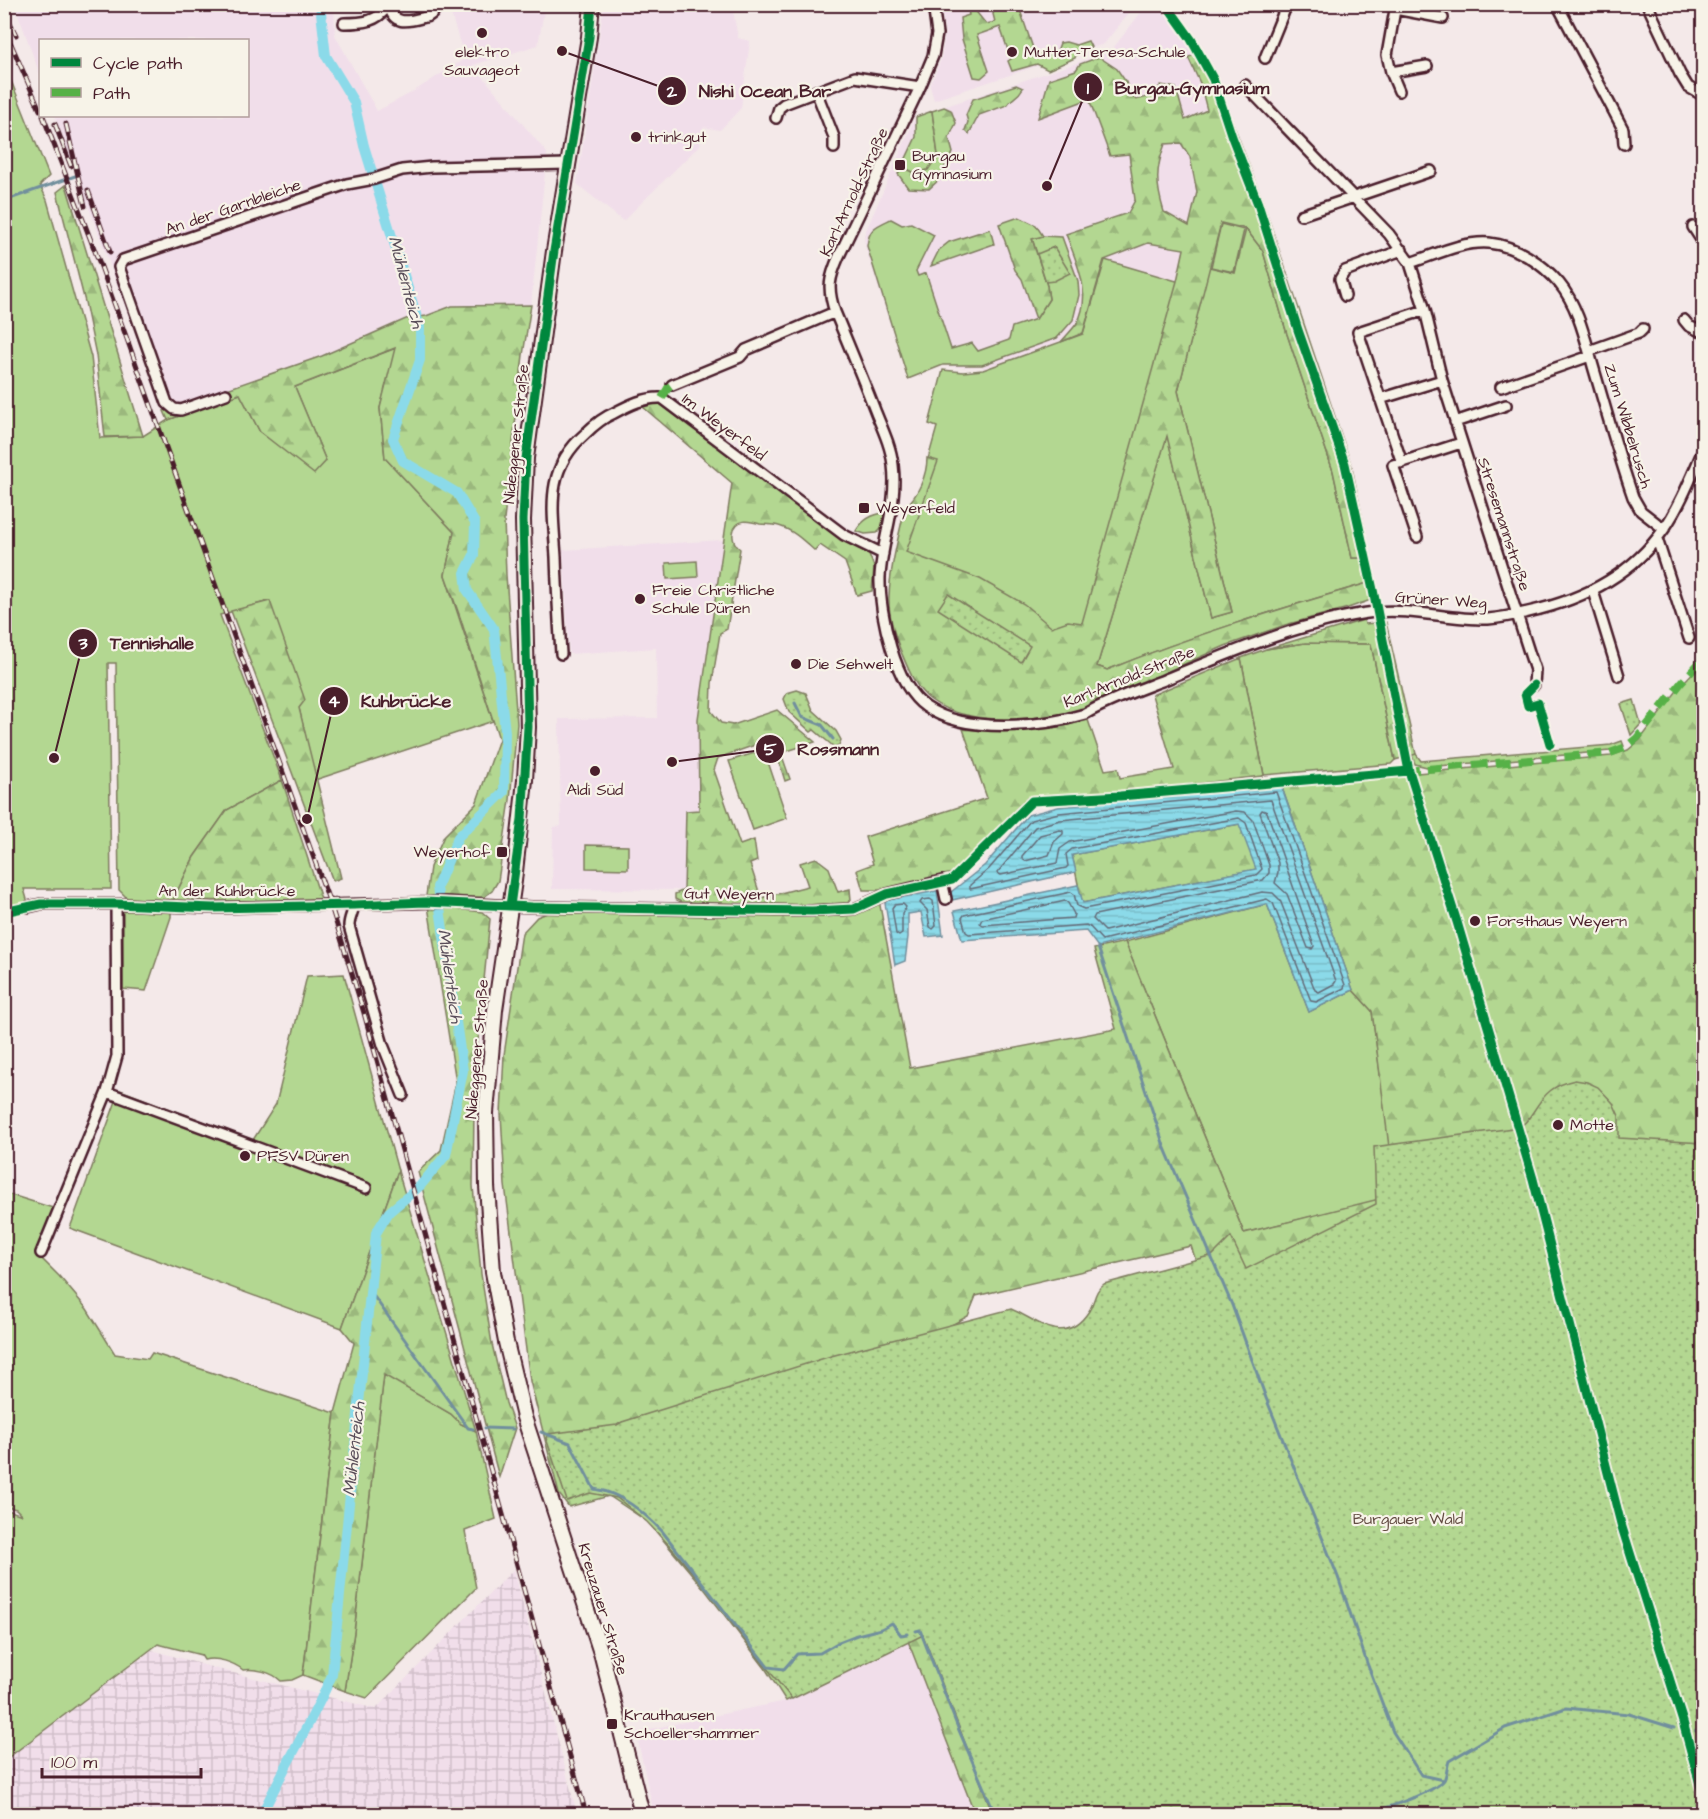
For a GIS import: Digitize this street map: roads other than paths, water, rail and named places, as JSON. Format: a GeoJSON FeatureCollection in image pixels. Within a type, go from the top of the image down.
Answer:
{"type":"FeatureCollection","features":[{"type":"Feature","properties":{"kind":"main road","name":"Nideggener Straße"},"geometry":{"type":"LineString","coordinates":[[524,1417],[506,1342],[493,1272],[487,1186],[486,1113],[495,1010],[522,819],[528,728],[523,520],[526,458],[592,4]]}},
{"type":"Feature","properties":{"kind":"main road","name":"Kreuzauer Straße"},"geometry":{"type":"LineString","coordinates":[[524,1417],[602,1656],[642,1815]]}},
{"type":"Feature","properties":{"kind":"street"},"geometry":{"type":"LineString","coordinates":[[344,23],[369,22],[377,18],[389,5],[396,20],[406,21],[429,16],[433,13],[434,4]]}},
{"type":"Feature","properties":{"kind":"street","name":"Karl-Arnold-Straße"},"geometry":{"type":"LineString","coordinates":[[933,4],[937,34],[933,56],[832,272],[829,283],[830,295],[836,312],[891,452],[894,501],[883,554],[880,598],[884,621],[903,678],[911,693],[926,707],[942,715],[996,726],[1033,725],[1068,719],[1085,714],[1227,654],[1287,633],[1363,614]]}},
{"type":"Feature","properties":{"kind":"street"},"geometry":{"type":"LineString","coordinates":[[1265,58],[1287,4]]}},
{"type":"Feature","properties":{"kind":"street"},"geometry":{"type":"LineString","coordinates":[[1557,4],[1623,129],[1624,144]]}},
{"type":"Feature","properties":{"kind":"street"},"geometry":{"type":"LineString","coordinates":[[1647,4],[1688,87],[1704,96]]}},
{"type":"Feature","properties":{"kind":"street"},"geometry":{"type":"LineString","coordinates":[[1399,91],[1387,55],[1396,7],[1443,18]]}},
{"type":"Feature","properties":{"kind":"street"},"geometry":{"type":"LineString","coordinates":[[1391,72],[1427,66]]}},
{"type":"Feature","properties":{"kind":"street"},"geometry":{"type":"LineString","coordinates":[[776,118],[779,108],[784,104],[855,77],[920,87]]}},
{"type":"Feature","properties":{"kind":"street","name":"Stresemannstraße"},"geometry":{"type":"LineString","coordinates":[[1245,85],[1354,197],[1402,250],[1410,263],[1461,443],[1518,614]]}},
{"type":"Feature","properties":{"kind":"street"},"geometry":{"type":"LineString","coordinates":[[816,91],[834,137],[834,148]]}},
{"type":"Feature","properties":{"kind":"street","name":"An der Garnbleiche"},"geometry":{"type":"LineString","coordinates":[[226,394],[181,410],[174,409],[167,403],[119,263],[358,180],[381,177],[402,170],[432,167],[568,164]]}},
{"type":"Feature","properties":{"kind":"street"},"geometry":{"type":"LineString","coordinates":[[1301,215],[1431,171]]}},
{"type":"Feature","properties":{"kind":"street"},"geometry":{"type":"LineString","coordinates":[[1693,227],[1704,244]]}},
{"type":"Feature","properties":{"kind":"street","name":"Zum Wibbelrusch"},"geometry":{"type":"LineString","coordinates":[[1410,263],[1473,243],[1489,243],[1517,251],[1533,260],[1560,284],[1580,322],[1633,497],[1641,511],[1664,529]]}},
{"type":"Feature","properties":{"kind":"street"},"geometry":{"type":"LineString","coordinates":[[1345,296],[1340,279],[1345,271],[1402,250]]}},
{"type":"Feature","properties":{"kind":"street"},"geometry":{"type":"LineString","coordinates":[[1417,537],[1393,465],[1402,463],[1358,332],[1425,310]]}},
{"type":"Feature","properties":{"kind":"street"},"geometry":{"type":"LineString","coordinates":[[672,385],[740,357],[746,350],[836,312]]}},
{"type":"Feature","properties":{"kind":"street"},"geometry":{"type":"LineString","coordinates":[[1684,320],[1689,326],[1704,333]]}},
{"type":"Feature","properties":{"kind":"street","name":"Zum Wibbelrusch"},"geometry":{"type":"LineString","coordinates":[[1501,387],[1640,333],[1643,329]]}},
{"type":"Feature","properties":{"kind":"street"},"geometry":{"type":"LineString","coordinates":[[1380,399],[1442,380]]}},
{"type":"Feature","properties":{"kind":"street","name":"Im Weyerfeld"},"geometry":{"type":"LineString","coordinates":[[561,654],[552,502],[558,471],[575,442],[602,418],[641,401],[662,398],[844,535],[883,554]]}},
{"type":"Feature","properties":{"kind":"street"},"geometry":{"type":"LineString","coordinates":[[1455,422],[1506,405]]}},
{"type":"Feature","properties":{"kind":"street","name":"Stresemannstraße"},"geometry":{"type":"LineString","coordinates":[[1402,463],[1461,443]]}},
{"type":"Feature","properties":{"kind":"street","name":"Grüner Weg"},"geometry":{"type":"LineString","coordinates":[[1363,614],[1392,611],[1491,619],[1553,606],[1593,591],[1640,558],[1657,539],[1686,490],[1703,454]]}},
{"type":"Feature","properties":{"kind":"street"},"geometry":{"type":"LineString","coordinates":[[1657,539],[1689,638]]}},
{"type":"Feature","properties":{"kind":"street"},"geometry":{"type":"LineString","coordinates":[[1593,591],[1619,676]]}},
{"type":"Feature","properties":{"kind":"street"},"geometry":{"type":"LineString","coordinates":[[1518,614],[1534,670],[1534,685]]}},
{"type":"Feature","properties":{"kind":"street","name":"Gut Weyern"},"geometry":{"type":"LineString","coordinates":[[510,906],[759,910],[854,909],[887,894],[942,881],[946,899]]}},
{"type":"Feature","properties":{"kind":"street","name":"An der Kuhbrücke"},"geometry":{"type":"LineString","coordinates":[[28,907],[42,904],[116,904],[213,908],[425,902],[510,906]]}},
{"type":"Feature","properties":{"kind":"street"},"geometry":{"type":"LineString","coordinates":[[41,1253],[107,1092],[117,1056],[116,904]]}},
{"type":"Feature","properties":{"kind":"street"},"geometry":{"type":"LineString","coordinates":[[354,905],[349,926],[383,1045],[404,1095]]}},
{"type":"Feature","properties":{"kind":"street"},"geometry":{"type":"LineString","coordinates":[[107,1092],[366,1188]]}},
{"type":"Feature","properties":{"kind":"water"},"geometry":{"type":"Polygon","coordinates":[[[1281,785],[1353,990],[1309,1012],[1267,904],[1098,947],[1086,931],[962,940],[954,911],[1078,885],[1083,903],[1256,869],[1239,824],[1072,855],[1076,872],[952,900],[951,892],[985,865],[1028,815],[1058,807],[1281,785]]]}},
{"type":"Feature","properties":{"kind":"water"},"geometry":{"type":"Polygon","coordinates":[[[937,891],[943,935],[926,937],[921,912],[908,914],[905,961],[895,965],[885,903],[887,900],[937,891]]]}},
{"type":"Feature","properties":{"kind":"waterway","name":"Mühlenteich"},"geometry":{"type":"LineString","coordinates":[[262,1814],[332,1675],[376,1233],[389,1212],[420,1186],[446,1155],[463,1071],[437,887],[458,837],[504,792],[505,732],[494,629],[467,590],[465,573],[474,555],[475,523],[457,493],[403,461],[393,439],[420,360],[420,327],[364,146],[354,102],[326,56],[320,4]]}},
{"type":"Feature","properties":{"kind":"waterway"},"geometry":{"type":"LineString","coordinates":[[4,201],[78,175]]}},
{"type":"Feature","properties":{"kind":"waterway"},"geometry":{"type":"LineString","coordinates":[[795,703],[802,717],[822,725],[833,739]]}},
{"type":"Feature","properties":{"kind":"waterway"},"geometry":{"type":"LineString","coordinates":[[1098,947],[1164,1146],[1232,1305],[1266,1398],[1338,1577],[1393,1732],[1421,1775],[1443,1780]]}},
{"type":"Feature","properties":{"kind":"waterway"},"geometry":{"type":"LineString","coordinates":[[370,1291],[468,1428],[473,1429]]}},
{"type":"Feature","properties":{"kind":"waterway"},"geometry":{"type":"LineString","coordinates":[[485,1428],[513,1429]]}},
{"type":"Feature","properties":{"kind":"waterway"},"geometry":{"type":"LineString","coordinates":[[541,1432],[570,1443],[594,1489],[623,1499],[640,1510],[662,1531],[768,1667],[784,1669],[797,1654],[820,1653],[839,1642],[881,1629],[892,1623],[901,1635],[907,1634]]}},
{"type":"Feature","properties":{"kind":"waterway"},"geometry":{"type":"LineString","coordinates":[[916,1631],[920,1630],[958,1728],[995,1814]]}},
{"type":"Feature","properties":{"kind":"waterway"},"geometry":{"type":"LineString","coordinates":[[1369,1814],[1410,1799],[1439,1785],[1445,1778],[1449,1761],[1505,1728],[1566,1708],[1629,1714],[1674,1728]]}},
{"type":"Feature","properties":{"kind":"waterway"},"geometry":{"type":"LineString","coordinates":[[1696,1731],[1704,1735]]}},
{"type":"Feature","properties":{"kind":"railway"},"geometry":{"type":"LineString","coordinates":[[4,10],[16,35]]}},
{"type":"Feature","properties":{"kind":"railway"},"geometry":{"type":"LineString","coordinates":[[4,28],[39,108]]}},
{"type":"Feature","properties":{"kind":"railway"},"geometry":{"type":"LineString","coordinates":[[43,117],[100,264],[331,906],[364,1013],[586,1814]]}},
{"type":"Feature","properties":{"kind":"railway"},"geometry":{"type":"LineString","coordinates":[[55,124],[71,166]]}},
{"type":"Feature","properties":{"kind":"railway"},"geometry":{"type":"LineString","coordinates":[[66,124],[85,206]]}},
{"type":"Feature","properties":{"kind":"railway"},"geometry":{"type":"LineString","coordinates":[[88,190],[110,252]]}},
{"type":"Feature","properties":{"kind":"place","name":"elektro Sauvageot"},"geometry":{"type":"Point","coordinates":[482,33]}},
{"type":"Feature","properties":{"kind":"place","name":"Nishi Ocean Bar"},"geometry":{"type":"Point","coordinates":[562,51]}},
{"type":"Feature","properties":{"kind":"place","name":"Mutter-Teresa-Schule"},"geometry":{"type":"Point","coordinates":[1012,52]}},
{"type":"Feature","properties":{"kind":"place","name":"trinkgut"},"geometry":{"type":"Point","coordinates":[636,137]}},
{"type":"Feature","properties":{"kind":"place","name":"Burgau Gymnasium"},"geometry":{"type":"Point","coordinates":[900,165]}},
{"type":"Feature","properties":{"kind":"place","name":"Burgau-Gymnasium"},"geometry":{"type":"Point","coordinates":[1047,186]}},
{"type":"Feature","properties":{"kind":"place","name":"Weyerfeld"},"geometry":{"type":"Point","coordinates":[864,508]}},
{"type":"Feature","properties":{"kind":"place","name":"Freie Christliche Schule Düren"},"geometry":{"type":"Point","coordinates":[640,599]}},
{"type":"Feature","properties":{"kind":"place","name":"Die Sehwelt"},"geometry":{"type":"Point","coordinates":[796,664]}},
{"type":"Feature","properties":{"kind":"place","name":"Tennishalle"},"geometry":{"type":"Point","coordinates":[54,758]}},
{"type":"Feature","properties":{"kind":"place","name":"Rossmann"},"geometry":{"type":"Point","coordinates":[672,762]}},
{"type":"Feature","properties":{"kind":"place","name":"Aldi Süd"},"geometry":{"type":"Point","coordinates":[595,771]}},
{"type":"Feature","properties":{"kind":"place","name":"Kuhbrücke"},"geometry":{"type":"Point","coordinates":[307,819]}},
{"type":"Feature","properties":{"kind":"place","name":"Weyerhof"},"geometry":{"type":"Point","coordinates":[502,852]}},
{"type":"Feature","properties":{"kind":"place","name":"Forsthaus Weyern"},"geometry":{"type":"Point","coordinates":[1475,921]}},
{"type":"Feature","properties":{"kind":"place","name":"Motte"},"geometry":{"type":"Point","coordinates":[1558,1125]}},
{"type":"Feature","properties":{"kind":"place","name":"PFSV Düren"},"geometry":{"type":"Point","coordinates":[245,1156]}},
{"type":"Feature","properties":{"kind":"place","name":"Krauthausen Schoellershammer"},"geometry":{"type":"Point","coordinates":[612,1724]}},
{"type":"Feature","properties":{"kind":"park label","name":"Burgauer Wald"},"geometry":{"type":"Point","coordinates":[1408,1519]}}]}
